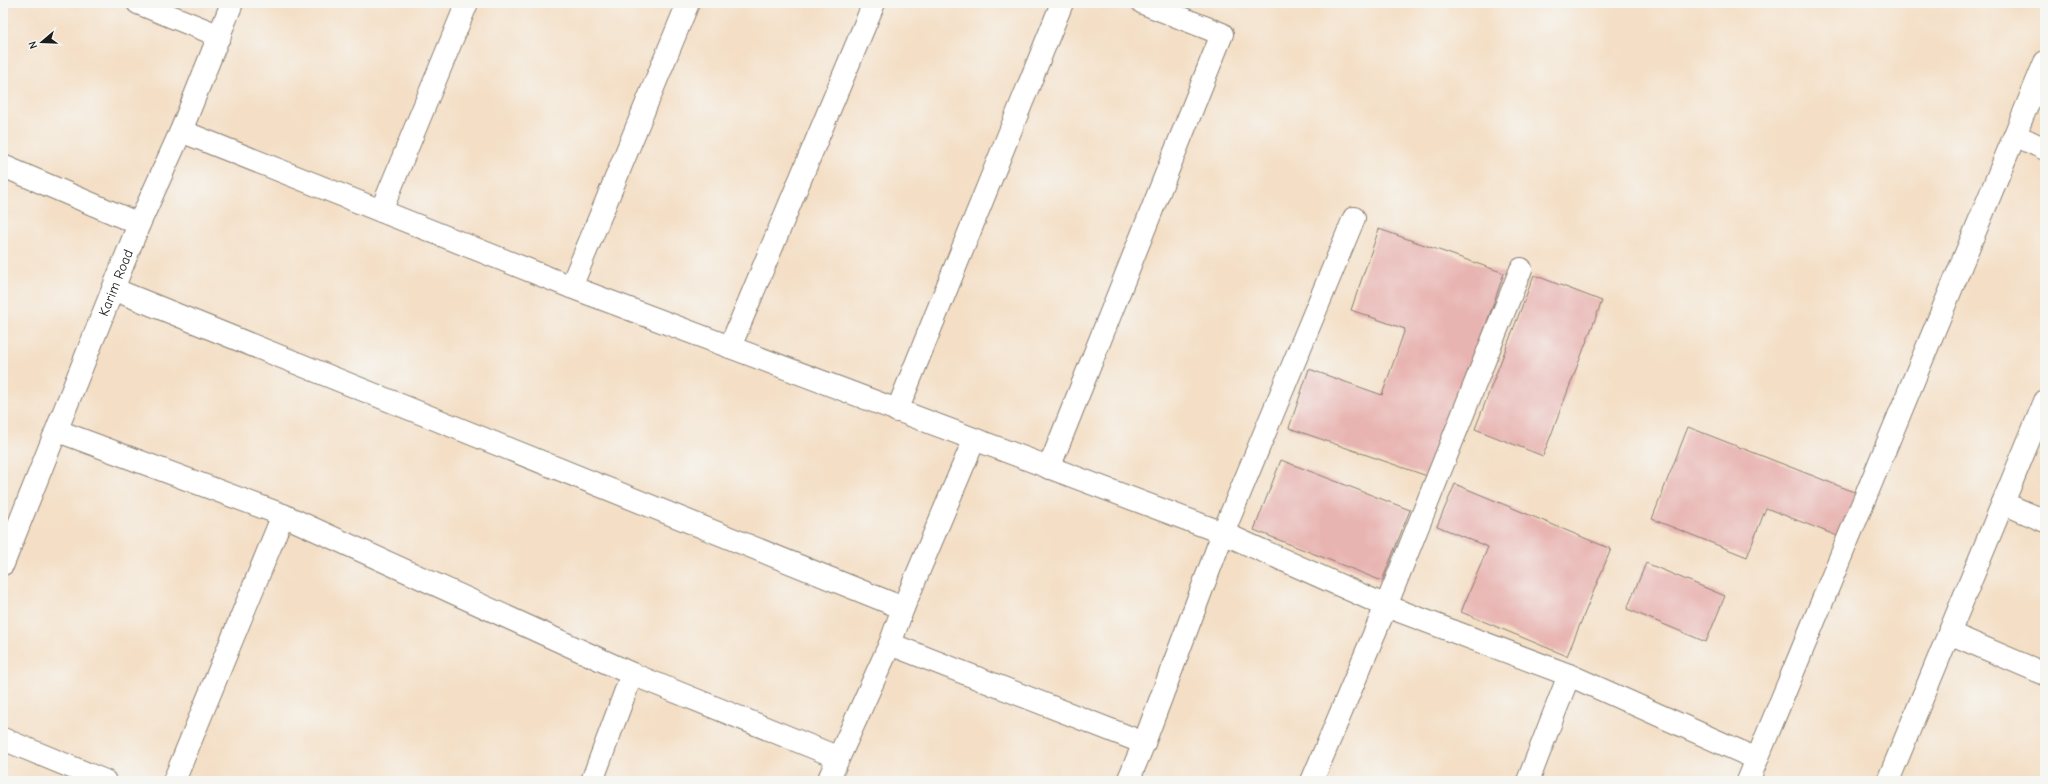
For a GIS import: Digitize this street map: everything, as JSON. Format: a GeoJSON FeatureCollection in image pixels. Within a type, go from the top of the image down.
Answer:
{"type":"FeatureCollection","features":[{"type":"Feature","properties":{"kind":"street"},"geometry":{"type":"LineString","coordinates":[[138,3],[220,36]]}},
{"type":"Feature","properties":{"kind":"street","name":"Karim Road"},"geometry":{"type":"LineString","coordinates":[[3,564],[58,431],[139,224],[181,131],[232,3]]}},
{"type":"Feature","properties":{"kind":"street"},"geometry":{"type":"LineString","coordinates":[[380,210],[467,3]]}},
{"type":"Feature","properties":{"kind":"street"},"geometry":{"type":"LineString","coordinates":[[571,287],[688,3]]}},
{"type":"Feature","properties":{"kind":"street"},"geometry":{"type":"LineString","coordinates":[[730,347],[874,3]]}},
{"type":"Feature","properties":{"kind":"street"},"geometry":{"type":"LineString","coordinates":[[898,411],[1062,3]]}},
{"type":"Feature","properties":{"kind":"street"},"geometry":{"type":"LineString","coordinates":[[1049,468],[1222,34],[1143,3]]}},
{"type":"Feature","properties":{"kind":"street"},"geometry":{"type":"LineString","coordinates":[[1748,781],[2045,62]]}},
{"type":"Feature","properties":{"kind":"street"},"geometry":{"type":"LineString","coordinates":[[181,131],[571,287],[1223,533],[1386,606],[1569,675],[1757,758]]}},
{"type":"Feature","properties":{"kind":"street"},"geometry":{"type":"LineString","coordinates":[[2015,135],[2045,149]]}},
{"type":"Feature","properties":{"kind":"street"},"geometry":{"type":"LineString","coordinates":[[3,166],[139,224]]}},
{"type":"Feature","properties":{"kind":"street"},"geometry":{"type":"LineString","coordinates":[[1128,781],[1144,743],[1223,533],[1354,218]]}},
{"type":"Feature","properties":{"kind":"street"},"geometry":{"type":"LineString","coordinates":[[1312,781],[1386,606],[1521,269]]}},
{"type":"Feature","properties":{"kind":"street"},"geometry":{"type":"LineString","coordinates":[[113,289],[903,608]]}},
{"type":"Feature","properties":{"kind":"street"},"geometry":{"type":"LineString","coordinates":[[1888,781],[2045,401]]}},
{"type":"Feature","properties":{"kind":"street"},"geometry":{"type":"LineString","coordinates":[[58,431],[283,515],[632,674],[837,757]]}},
{"type":"Feature","properties":{"kind":"street"},"geometry":{"type":"LineString","coordinates":[[828,781],[837,757],[890,644],[903,608],[974,440]]}},
{"type":"Feature","properties":{"kind":"street"},"geometry":{"type":"LineString","coordinates":[[2003,503],[2045,522]]}},
{"type":"Feature","properties":{"kind":"street"},"geometry":{"type":"LineString","coordinates":[[174,781],[283,515]]}},
{"type":"Feature","properties":{"kind":"street"},"geometry":{"type":"LineString","coordinates":[[1949,633],[2045,674]]}},
{"type":"Feature","properties":{"kind":"street"},"geometry":{"type":"LineString","coordinates":[[890,644],[1144,743]]}},
{"type":"Feature","properties":{"kind":"street"},"geometry":{"type":"LineString","coordinates":[[592,781],[632,674]]}},
{"type":"Feature","properties":{"kind":"street"},"geometry":{"type":"LineString","coordinates":[[1528,781],[1569,675]]}},
{"type":"Feature","properties":{"kind":"street"},"geometry":{"type":"LineString","coordinates":[[3,739],[105,781]]}},
{"type":"Feature","properties":{"kind":"building"},"geometry":{"type":"Polygon","coordinates":[[[1379,229],[1504,273],[1433,478],[1289,428],[1309,369],[1382,395],[1405,329],[1351,310],[1379,229]]]}},
{"type":"Feature","properties":{"kind":"building"},"geometry":{"type":"Polygon","coordinates":[[[1534,275],[1602,301],[1543,456],[1475,429],[1534,275]]]}},
{"type":"Feature","properties":{"kind":"building"},"geometry":{"type":"Polygon","coordinates":[[[1688,427],[1857,493],[1840,537],[1766,508],[1747,557],[1652,519],[1688,427]]]}},
{"type":"Feature","properties":{"kind":"building"},"geometry":{"type":"Polygon","coordinates":[[[1281,460],[1410,510],[1382,581],[1254,530],[1281,460]]]}},
{"type":"Feature","properties":{"kind":"building"},"geometry":{"type":"Polygon","coordinates":[[[1455,484],[1611,549],[1567,656],[1461,612],[1488,547],[1437,526],[1455,484]]]}},
{"type":"Feature","properties":{"kind":"building"},"geometry":{"type":"Polygon","coordinates":[[[1646,563],[1725,596],[1706,642],[1627,609],[1646,563]]]}}]}
